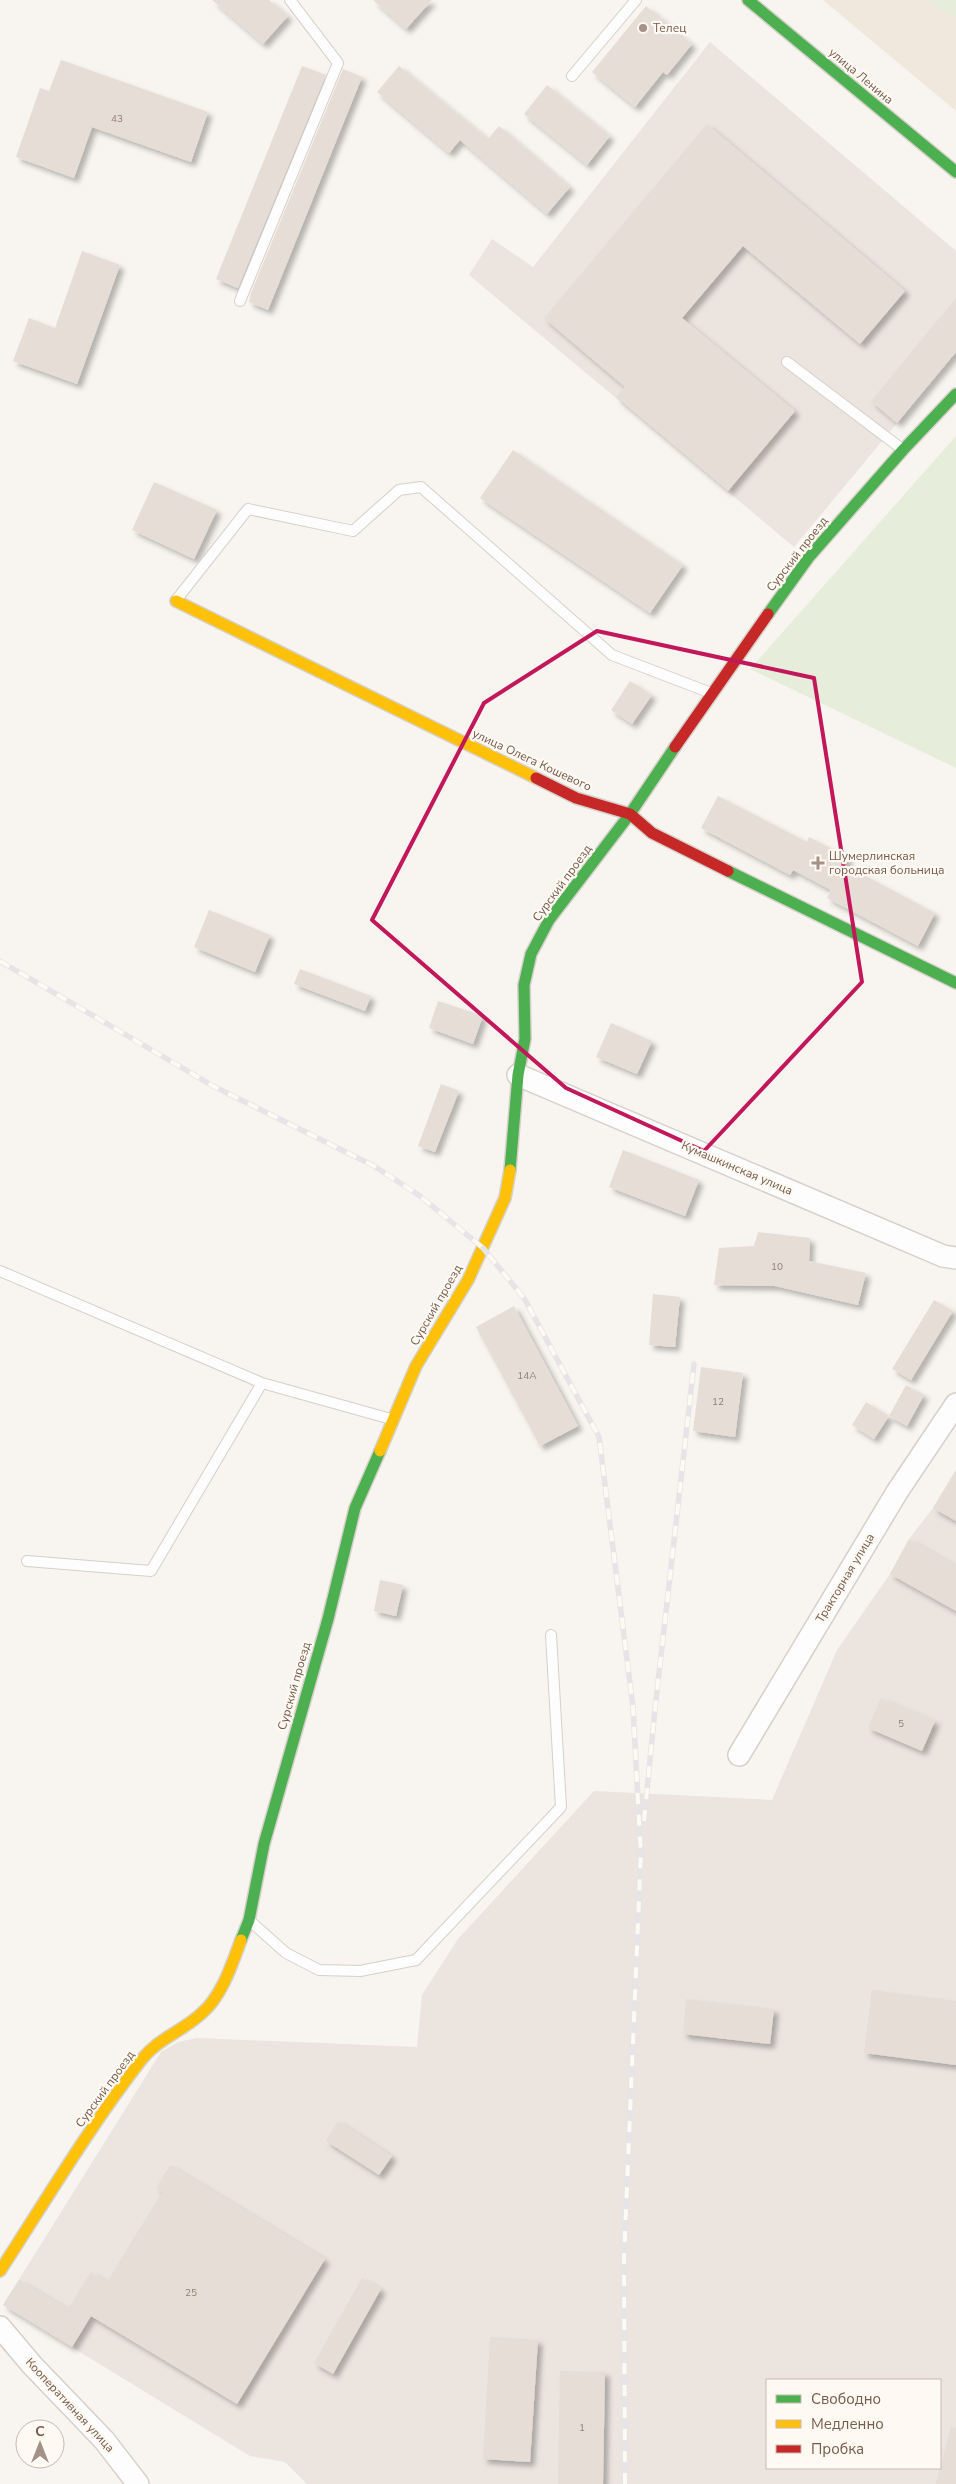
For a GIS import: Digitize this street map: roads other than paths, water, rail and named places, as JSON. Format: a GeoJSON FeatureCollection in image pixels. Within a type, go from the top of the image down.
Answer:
{"type":"FeatureCollection","features":[{"type":"Feature","properties":{"kind":"street","name":"улица Ленина"},"geometry":{"type":"LineString","coordinates":[[748,0],[956,172]]}},
{"type":"Feature","properties":{"kind":"street","name":"Сурский проезд"},"geometry":{"type":"LineString","coordinates":[[0,2271],[122,2085],[159,2042],[203,2013],[227,1978],[249,1920],[264,1844],[328,1619],[355,1508],[391,1420],[416,1366],[468,1280],[506,1198],[513,1156],[518,1075],[525,1039],[524,985],[531,954],[549,920],[630,814],[712,693],[809,557],[903,450],[956,394]]}},
{"type":"Feature","properties":{"kind":"street","name":"улица Олега Кошевого"},"geometry":{"type":"LineString","coordinates":[[176,601],[576,798],[630,814],[652,833],[956,983]]}},
{"type":"Feature","properties":{"kind":"street","name":"Кумашкинская улица"},"geometry":{"type":"LineString","coordinates":[[518,1075],[943,1256],[956,1258]]}},
{"type":"Feature","properties":{"kind":"street","name":"Тракторная улица"},"geometry":{"type":"LineString","coordinates":[[739,1755],[897,1492],[956,1404]]}},
{"type":"Feature","properties":{"kind":"street","name":"Кооперативная улица"},"geometry":{"type":"LineString","coordinates":[[0,2326],[32,2365],[104,2440],[138,2484]]}},
{"type":"Feature","properties":{"kind":"lane"},"geometry":{"type":"LineString","coordinates":[[240,301],[338,63],[290,0]]}},
{"type":"Feature","properties":{"kind":"lane"},"geometry":{"type":"LineString","coordinates":[[572,76],[636,0]]}},
{"type":"Feature","properties":{"kind":"lane"},"geometry":{"type":"LineString","coordinates":[[787,362],[903,450]]}},
{"type":"Feature","properties":{"kind":"lane"},"geometry":{"type":"LineString","coordinates":[[176,601],[248,509],[353,531],[398,490],[421,487],[612,655],[712,693]]}},
{"type":"Feature","properties":{"kind":"lane"},"geometry":{"type":"LineString","coordinates":[[0,1271],[262,1383],[391,1420]]}},
{"type":"Feature","properties":{"kind":"lane"},"geometry":{"type":"LineString","coordinates":[[27,1561],[150,1571],[262,1383]]}},
{"type":"Feature","properties":{"kind":"lane"},"geometry":{"type":"LineString","coordinates":[[249,1920],[286,1953],[319,1970],[360,1971],[416,1960],[562,1807],[551,1635]]}},
{"type":"Feature","properties":{"kind":"railway"},"geometry":{"type":"LineString","coordinates":[[0,961],[213,1086],[374,1166],[420,1196],[483,1248],[524,1298],[599,1437],[633,1707],[641,1857]]}},
{"type":"Feature","properties":{"kind":"railway"},"geometry":{"type":"LineString","coordinates":[[644,1821],[694,1364]]}},
{"type":"Feature","properties":{"kind":"railway"},"geometry":{"type":"LineString","coordinates":[[625,2484],[624,2257],[641,1851]]}},
{"type":"Feature","properties":{"kind":"place","name":"Телец"},"geometry":{"type":"Point","coordinates":[643,28]}},
{"type":"Feature","properties":{"kind":"place","name":"Шумерлинская городская больница"},"geometry":{"type":"Point","coordinates":[818,863]}}]}
